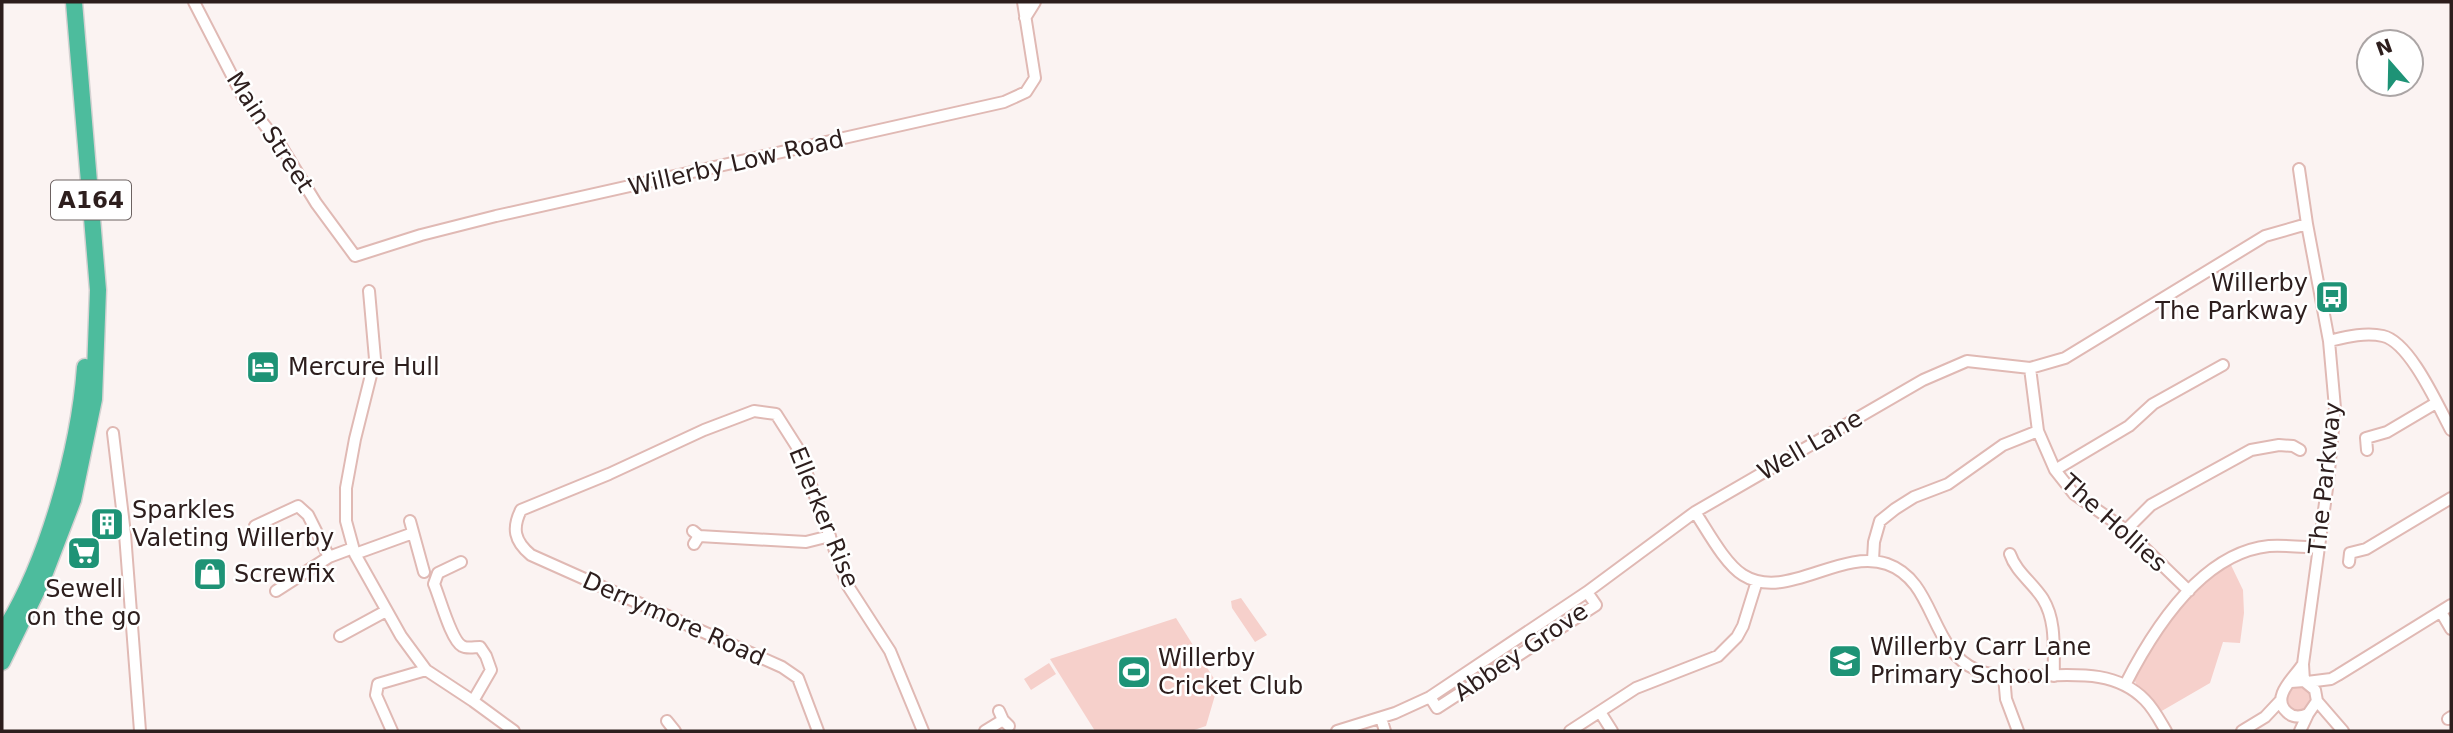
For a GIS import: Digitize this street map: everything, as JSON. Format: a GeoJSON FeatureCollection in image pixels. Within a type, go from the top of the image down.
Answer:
{"type":"FeatureCollection","features":[{"type":"Feature","properties":{"kind":"highway","name":"A164"},"geometry":{"type":"LineString","coordinates":[[2,634],[26,588],[58,506],[70,462],[84,384],[87,339],[85,241],[65,2]]}},
{"type":"Feature","properties":{"kind":"highway","name":"A164"},"geometry":{"type":"LineString","coordinates":[[2,662],[43,578],[73,500],[94,399],[97,290],[74,2]]}},
{"type":"Feature","properties":{"kind":"street","name":"Main Street"},"geometry":{"type":"LineString","coordinates":[[194,2],[244,99],[281,146],[316,203],[355,256]]}},
{"type":"Feature","properties":{"kind":"street","name":"Willerby Low Road"},"geometry":{"type":"LineString","coordinates":[[355,256],[421,235],[496,216],[1004,102],[1026,92],[1035,78],[1023,2]]}},
{"type":"Feature","properties":{"kind":"street"},"geometry":{"type":"LineString","coordinates":[[1025,18],[1034,2]]}},
{"type":"Feature","properties":{"kind":"street","name":"The Parkway"},"geometry":{"type":"LineString","coordinates":[[2299,169],[2306,224],[2329,341],[2334,408],[2328,481],[2303,664],[2305,682]]}},
{"type":"Feature","properties":{"kind":"street","name":"Well Lane"},"geometry":{"type":"LineString","coordinates":[[1337,731],[1381,718],[1430,697],[1587,592],[1695,512],[1948,368],[1967,361],[2030,368],[2065,358],[2265,236],[2306,224]]}},
{"type":"Feature","properties":{"kind":"street"},"geometry":{"type":"LineString","coordinates":[[369,290],[375,359],[346,488],[346,521],[354,551],[386,611],[426,670],[514,731]]}},
{"type":"Feature","properties":{"kind":"street"},"geometry":{"type":"LineString","coordinates":[[2329,341],[2370,334],[2386,336],[2399,344],[2410,357],[2451,430]]}},
{"type":"Feature","properties":{"kind":"street"},"geometry":{"type":"LineString","coordinates":[[2055,470],[2129,426],[2153,404],[2223,365]]}},
{"type":"Feature","properties":{"kind":"street","name":"The Hollies"},"geometry":{"type":"LineString","coordinates":[[2030,368],[2038,431],[2055,470],[2081,499],[2126,530],[2189,591]]}},
{"type":"Feature","properties":{"kind":"street"},"geometry":{"type":"LineString","coordinates":[[2367,450],[2366,438],[2387,432],[2436,403]]}},
{"type":"Feature","properties":{"kind":"street","name":"Ellerker Rise"},"geometry":{"type":"LineString","coordinates":[[515,523],[521,510],[537,502],[754,411],[776,414],[797,447],[848,586],[890,651],[923,731]]}},
{"type":"Feature","properties":{"kind":"street"},"geometry":{"type":"LineString","coordinates":[[1873,560],[1874,542],[1880,521],[1895,509],[1914,497],[1948,484],[2003,444],[2038,431]]}},
{"type":"Feature","properties":{"kind":"street"},"geometry":{"type":"LineString","coordinates":[[113,433],[125,534],[140,731]]}},
{"type":"Feature","properties":{"kind":"street"},"geometry":{"type":"LineString","coordinates":[[2126,530],[2151,505],[2251,450],[2279,445],[2293,446],[2300,450]]}},
{"type":"Feature","properties":{"kind":"street"},"geometry":{"type":"LineString","coordinates":[[2349,562],[2350,553],[2366,549],[2451,498]]}},
{"type":"Feature","properties":{"kind":"street"},"geometry":{"type":"LineString","coordinates":[[255,526],[298,506],[308,515],[329,557]]}},
{"type":"Feature","properties":{"kind":"street"},"geometry":{"type":"LineString","coordinates":[[262,509],[268,520]]}},
{"type":"Feature","properties":{"kind":"street"},"geometry":{"type":"LineString","coordinates":[[1695,512],[1742,575],[1757,581],[1773,582],[1855,560],[1873,560],[1891,565],[1915,583],[1939,633],[1965,664],[1980,671],[2004,676],[2091,675],[2109,678],[2125,685],[2146,700],[2165,731]]}},
{"type":"Feature","properties":{"kind":"street"},"geometry":{"type":"LineString","coordinates":[[410,521],[425,572]]}},
{"type":"Feature","properties":{"kind":"street","name":"Derrymore Road"},"geometry":{"type":"LineString","coordinates":[[515,523],[516,538],[531,555],[798,678],[818,731]]}},
{"type":"Feature","properties":{"kind":"street"},"geometry":{"type":"LineString","coordinates":[[276,591],[329,557],[413,533]]}},
{"type":"Feature","properties":{"kind":"street"},"geometry":{"type":"LineString","coordinates":[[696,537],[806,542],[830,536]]}},
{"type":"Feature","properties":{"kind":"street"},"geometry":{"type":"LineString","coordinates":[[2125,685],[2172,609],[2189,591],[2228,559],[2268,546],[2319,548]]}},
{"type":"Feature","properties":{"kind":"street"},"geometry":{"type":"LineString","coordinates":[[2010,554],[2013,563],[2042,598],[2048,610],[2054,635],[2054,676]]}},
{"type":"Feature","properties":{"kind":"street"},"geometry":{"type":"LineString","coordinates":[[461,562],[438,573],[434,584],[445,609],[447,623],[460,645],[466,648],[480,642],[491,670],[473,701]]}},
{"type":"Feature","properties":{"kind":"street"},"geometry":{"type":"LineString","coordinates":[[1570,731],[1636,688],[1718,656],[1737,637],[1743,626],[1757,581]]}},
{"type":"Feature","properties":{"kind":"street","name":"Abbey Grove"},"geometry":{"type":"LineString","coordinates":[[1430,697],[1433,710],[1596,605],[1587,592]]}},
{"type":"Feature","properties":{"kind":"street"},"geometry":{"type":"LineString","coordinates":[[2298,731],[2331,679],[2451,605]]}},
{"type":"Feature","properties":{"kind":"street"},"geometry":{"type":"LineString","coordinates":[[340,636],[386,611]]}},
{"type":"Feature","properties":{"kind":"street"},"geometry":{"type":"LineString","coordinates":[[2441,612],[2451,629]]}},
{"type":"Feature","properties":{"kind":"street","name":"The Parkway"},"geometry":{"type":"LineString","coordinates":[[2291,682],[2303,664]]}},
{"type":"Feature","properties":{"kind":"street"},"geometry":{"type":"LineString","coordinates":[[392,731],[376,695],[378,684],[384,680],[426,670]]}},
{"type":"Feature","properties":{"kind":"street"},"geometry":{"type":"LineString","coordinates":[[2004,676],[2006,699],[2015,730]]}},
{"type":"Feature","properties":{"kind":"street"},"geometry":{"type":"LineString","coordinates":[[2242,731],[2265,717],[2281,700],[2283,689],[2291,682],[2331,679]]}},
{"type":"Feature","properties":{"kind":"street"},"geometry":{"type":"LineString","coordinates":[[2305,682],[2315,690],[2317,699],[2343,731]]}},
{"type":"Feature","properties":{"kind":"street"},"geometry":{"type":"LineString","coordinates":[[2281,700],[2298,731]]}},
{"type":"Feature","properties":{"kind":"street"},"geometry":{"type":"LineString","coordinates":[[1600,712],[1612,731]]}},
{"type":"Feature","properties":{"kind":"street"},"geometry":{"type":"LineString","coordinates":[[2265,717],[2290,714],[2298,717],[2309,714],[2329,716]]}},
{"type":"Feature","properties":{"kind":"street"},"geometry":{"type":"LineString","coordinates":[[1381,718],[1385,731]]}},
{"type":"Feature","properties":{"kind":"street"},"geometry":{"type":"LineString","coordinates":[[985,731],[1004,719]]}},
{"type":"Feature","properties":{"kind":"street"},"geometry":{"type":"LineString","coordinates":[[667,721],[675,731]]}},
{"type":"Feature","properties":{"kind":"shaded area"},"geometry":{"type":"Polygon","coordinates":[[[2230,563],[2243,590],[2244,613],[2240,643],[2223,642],[2210,683],[2160,712],[2137,687],[2134,678],[2174,614],[2212,576],[2230,563]]]}},
{"type":"Feature","properties":{"kind":"shaded area"},"geometry":{"type":"Polygon","coordinates":[[[1241,598],[1267,635],[1255,642],[1232,608],[1231,601],[1241,598]]]}},
{"type":"Feature","properties":{"kind":"shaded area","name":"Willerby Cricket Club"},"geometry":{"type":"Polygon","coordinates":[[[1176,618],[1218,685],[1206,726],[1191,731],[1095,731],[1050,659],[1176,618]]]}},
{"type":"Feature","properties":{"kind":"shaded area"},"geometry":{"type":"Polygon","coordinates":[[[1049,663],[1056,674],[1031,690],[1024,679],[1049,663]]]}},
{"type":"Feature","properties":{"kind":"shaded area"},"geometry":{"type":"Polygon","coordinates":[[[2299,687],[2308,690],[2311,699],[2308,708],[2299,711],[2290,708],[2287,699],[2290,690],[2299,687]]]}},
{"type":"Feature","properties":{"kind":"place","name":"Willerby The Parkway"},"geometry":{"type":"Point","coordinates":[2332,297]}},
{"type":"Feature","properties":{"kind":"place","name":"Mercure Hull"},"geometry":{"type":"Point","coordinates":[263,367]}},
{"type":"Feature","properties":{"kind":"place","name":"Sparkles Valeting Willerby"},"geometry":{"type":"Point","coordinates":[107,524]}},
{"type":"Feature","properties":{"kind":"place","name":"Sewell on the go"},"geometry":{"type":"Point","coordinates":[84,553]}},
{"type":"Feature","properties":{"kind":"place","name":"Screwfix"},"geometry":{"type":"Point","coordinates":[210,574]}},
{"type":"Feature","properties":{"kind":"place","name":"Willerby Carr Lane Primary School"},"geometry":{"type":"Point","coordinates":[1845,661]}},
{"type":"Feature","properties":{"kind":"place","name":"Willerby Cricket Club"},"geometry":{"type":"Point","coordinates":[1134,672]}}]}
